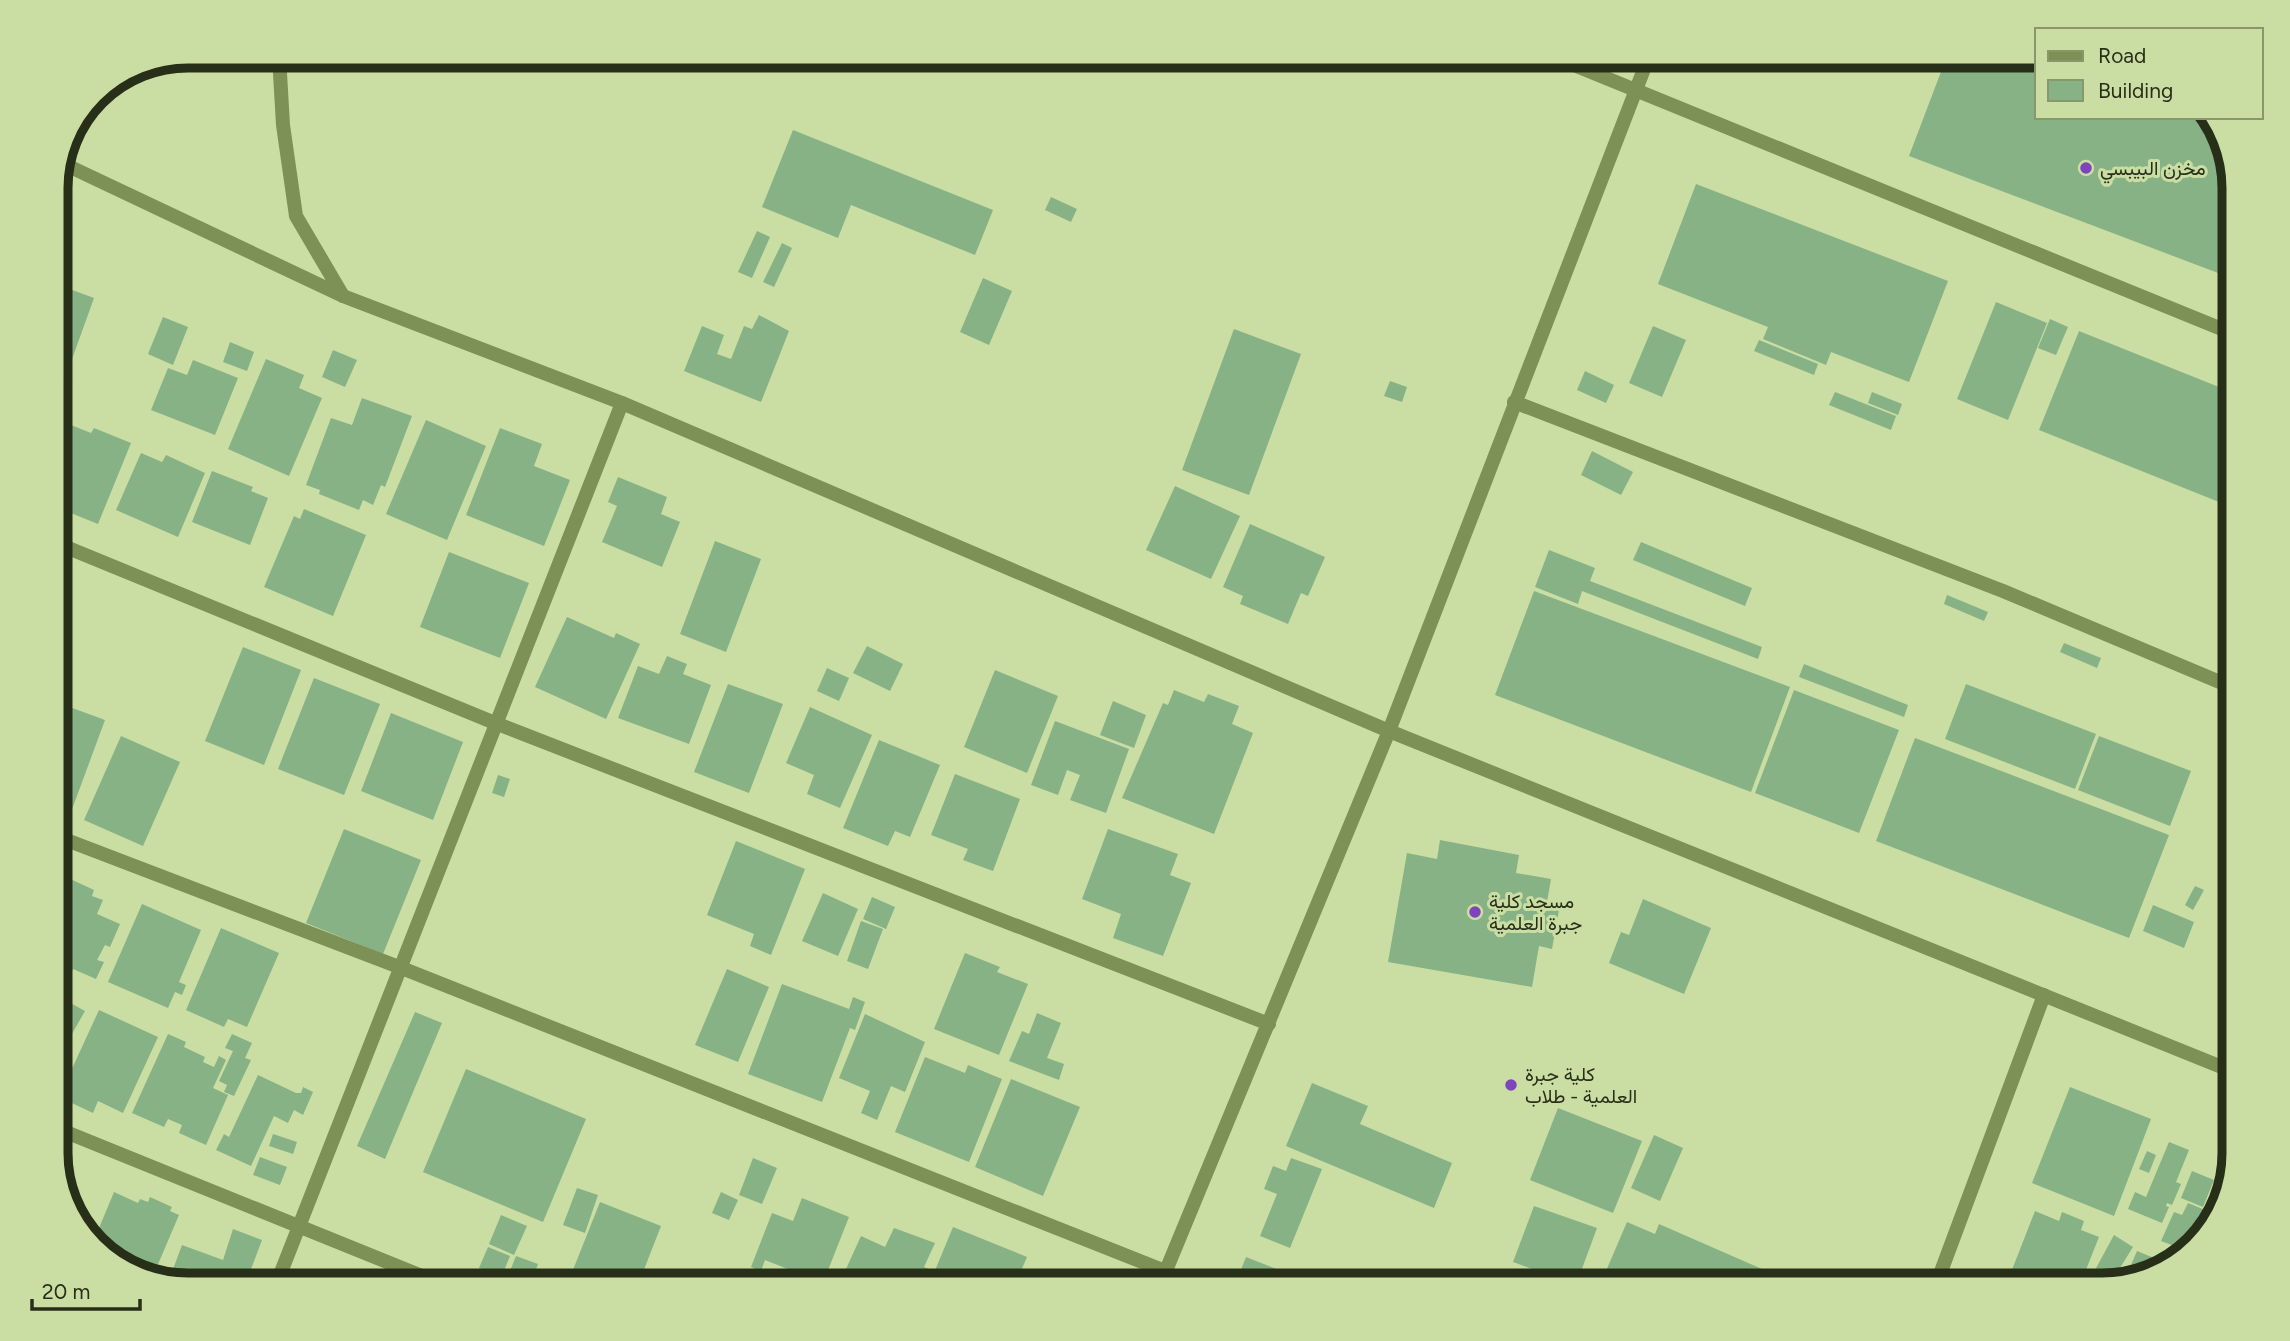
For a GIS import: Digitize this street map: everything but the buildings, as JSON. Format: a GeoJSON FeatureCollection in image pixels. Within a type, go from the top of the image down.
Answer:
{"type":"FeatureCollection","features":[{"type":"Feature","properties":{"kind":"street"},"geometry":{"type":"LineString","coordinates":[[280,68],[283,125],[296,216],[344,296]]}},
{"type":"Feature","properties":{"kind":"street"},"geometry":{"type":"LineString","coordinates":[[1583,68],[2221,329]]}},
{"type":"Feature","properties":{"kind":"street"},"geometry":{"type":"LineString","coordinates":[[1164,1273],[1389,731],[1644,68]]}},
{"type":"Feature","properties":{"kind":"street"},"geometry":{"type":"LineString","coordinates":[[71,167],[344,296],[622,403],[1389,731],[2222,1067]]}},
{"type":"Feature","properties":{"kind":"street"},"geometry":{"type":"LineString","coordinates":[[1514,402],[2003,591],[2222,683]]}},
{"type":"Feature","properties":{"kind":"street"},"geometry":{"type":"LineString","coordinates":[[281,1273],[622,403]]}},
{"type":"Feature","properties":{"kind":"street"},"geometry":{"type":"LineString","coordinates":[[69,549],[495,723],[1269,1024]]}},
{"type":"Feature","properties":{"kind":"street"},"geometry":{"type":"LineString","coordinates":[[69,840],[399,967],[1150,1273]]}},
{"type":"Feature","properties":{"kind":"street"},"geometry":{"type":"LineString","coordinates":[[1940,1273],[2044,995]]}},
{"type":"Feature","properties":{"kind":"street"},"geometry":{"type":"LineString","coordinates":[[69,1133],[415,1273]]}},
{"type":"Feature","properties":{"kind":"place","name":"مخزن البيبسي"},"geometry":{"type":"Point","coordinates":[2086,168]}},
{"type":"Feature","properties":{"kind":"place","name":"مسجد كلية جبرة العلمية"},"geometry":{"type":"Point","coordinates":[1475,912]}},
{"type":"Feature","properties":{"kind":"place","name":"كلية جبرة العلمية - طلاب"},"geometry":{"type":"Point","coordinates":[1511,1085]}}]}
